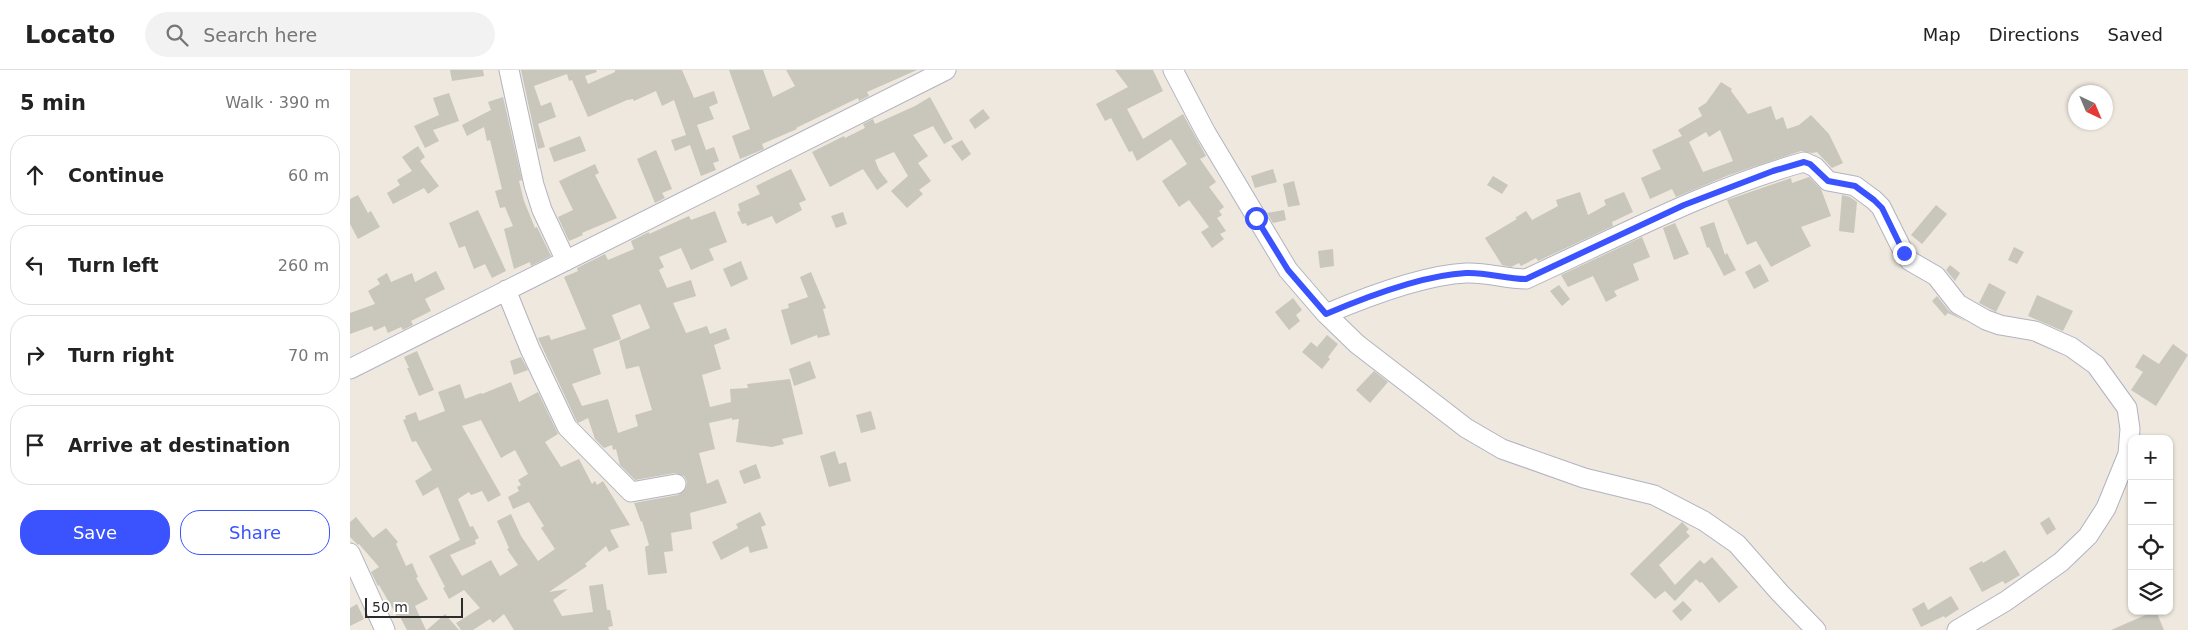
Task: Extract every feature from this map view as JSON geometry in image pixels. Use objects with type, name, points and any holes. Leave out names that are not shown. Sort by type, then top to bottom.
[{"type":"street","points":[[508,70],[534,185],[542,210],[566,261]]},
{"type":"street","points":[[350,369],[946,70]]},
{"type":"street","points":[[1173,70],[1211,141],[1288,270],[1326,314],[1357,344],[1466,428],[1502,449],[1584,478],[1654,495],[1704,521],[1737,544],[1816,630]]},
{"type":"street","points":[[1326,314],[1366,297],[1440,276],[1465,273],[1492,273],[1509,279],[1526,279],[1684,205],[1773,171],[1804,162],[1810,164],[1828,181],[1855,186],[1882,208],[1904,253],[1910,260],[1936,276],[1958,304],[1993,323],[2035,331],[2071,347],[2096,365],[2127,408],[2130,429],[2128,454],[2106,508],[2088,536],[2061,562],[2006,601],[1957,630]]},
{"type":"street","points":[[506,290],[530,349],[567,427],[631,492],[676,484]]},
{"type":"street","points":[[350,553],[385,630]]},
{"type":"building","points":[[450,70],[483,70],[484,76],[452,81]]},
{"type":"building","points":[[521,70],[596,70],[597,72],[585,76],[588,84],[615,72],[615,70],[682,70],[694,98],[714,91],[718,103],[709,107],[714,119],[697,125],[706,150],[714,147],[719,161],[713,163],[716,170],[701,176],[690,145],[675,151],[671,140],[686,135],[674,100],[662,106],[656,91],[634,101],[633,99],[627,100],[588,117],[572,80],[569,81],[567,74],[534,86],[541,106],[551,102],[556,117],[538,124],[545,147],[538,149]]},
{"type":"building","points":[[729,70],[763,70],[773,97],[795,86],[786,70],[917,70],[867,92],[869,96],[859,101],[858,98],[797,129],[762,144],[764,149],[740,159],[732,136],[750,129]]},
{"type":"building","points":[[1115,70],[1153,70],[1163,91],[1127,109],[1143,139],[1183,114],[1206,156],[1200,159],[1216,182],[1209,187],[1224,207],[1219,211],[1222,215],[1217,218],[1226,231],[1220,234],[1224,239],[1212,248],[1201,232],[1209,227],[1189,200],[1179,207],[1162,181],[1187,164],[1171,139],[1137,161],[1132,151],[1129,152],[1111,118],[1105,121],[1096,104],[1128,87]]},
{"type":"building","points":[[1721,82],[1732,89],[1731,91],[1748,114],[1771,106],[1776,120],[1783,117],[1787,129],[1799,125],[1811,115],[1829,134],[1843,163],[1832,168],[1817,152],[1801,151],[1729,175],[1676,197],[1672,189],[1650,199],[1641,178],[1661,169],[1652,150],[1682,136],[1678,130],[1702,116],[1698,108],[1706,103]],"holes":[[[1720,130],[1733,161],[1703,172],[1689,142],[1706,132],[1709,137]]]},
{"type":"building","points":[[449,93],[459,121],[433,130],[439,141],[425,148],[414,126],[439,115],[433,98]]},
{"type":"building","points":[[503,97],[522,180],[519,181],[524,201],[535,228],[537,227],[551,256],[531,266],[530,262],[514,269],[504,229],[513,226],[505,207],[500,208],[495,191],[502,189],[490,140],[487,141],[484,127],[467,136],[462,125],[491,110],[488,102]]},
{"type":"building","points":[[930,97],[953,139],[944,144],[933,126],[913,135],[928,156],[918,163],[931,181],[919,190],[923,194],[907,208],[891,191],[908,176],[894,152],[875,160],[879,170],[888,182],[877,190],[863,169],[830,187],[812,152],[865,128],[863,124],[873,119],[875,124]]},
{"type":"building","points":[[983,109],[990,118],[975,129],[969,120]]},
{"type":"building","points":[[580,136],[586,151],[554,162],[549,148]]},
{"type":"building","points":[[962,140],[971,154],[962,161],[951,146]]},
{"type":"building","points":[[418,146],[425,157],[420,161],[439,186],[428,194],[424,188],[393,204],[387,193],[400,185],[397,180],[412,171],[402,157]]},
{"type":"building","points":[[656,150],[672,189],[662,193],[665,198],[655,203],[637,159]]},
{"type":"building","points":[[595,164],[599,173],[595,175],[617,218],[582,233],[583,235],[569,241],[558,217],[573,210],[559,181]]},
{"type":"building","points":[[791,169],[806,200],[799,203],[802,210],[776,224],[772,216],[747,226],[746,223],[742,224],[737,212],[740,211],[738,204],[760,194],[756,186]]},
{"type":"building","points":[[1273,169],[1277,182],[1255,188],[1251,176]]},
{"type":"building","points":[[1493,176],[1508,185],[1502,194],[1487,185]]},
{"type":"building","points":[[1809,177],[1821,189],[1831,216],[1801,227],[1811,246],[1771,267],[1756,241],[1747,245],[1727,200],[1791,178],[1792,183]]},
{"type":"building","points":[[1294,181],[1300,205],[1288,207],[1283,184]]},
{"type":"building","points":[[1580,192],[1588,215],[1606,205],[1604,200],[1624,192],[1633,212],[1612,222],[1613,226],[1538,261],[1536,258],[1521,266],[1519,263],[1511,267],[1502,265],[1485,238],[1517,219],[1515,218],[1526,211],[1532,220],[1558,206],[1556,200]]},
{"type":"building","points":[[358,195],[368,213],[371,211],[380,227],[358,239],[350,224],[350,199]]},
{"type":"building","points":[[1842,195],[1850,197],[1857,202],[1854,233],[1839,231]]},
{"type":"building","points":[[1936,205],[1947,214],[1922,244],[1911,235]]},
{"type":"building","points":[[478,210],[506,271],[492,278],[485,264],[474,269],[465,246],[459,248],[449,223]]},
{"type":"building","points":[[1284,210],[1286,220],[1273,223],[1267,213]]},
{"type":"building","points":[[715,211],[727,242],[709,249],[714,260],[691,270],[681,248],[659,257],[664,267],[659,270],[667,288],[691,280],[696,296],[673,303],[686,333],[707,326],[710,334],[726,328],[730,339],[714,345],[721,369],[702,375],[710,407],[731,402],[730,389],[748,388],[747,384],[790,379],[803,434],[782,439],[784,444],[772,447],[736,442],[739,419],[732,420],[732,418],[709,423],[715,449],[699,453],[707,484],[718,479],[727,503],[690,513],[692,529],[671,533],[673,551],[664,552],[667,573],[648,575],[645,547],[649,545],[634,503],[678,495],[686,488],[687,482],[684,476],[675,473],[635,480],[620,465],[616,449],[613,450],[612,445],[604,448],[595,439],[588,418],[578,423],[538,338],[549,335],[551,340],[586,329],[564,277],[578,271],[577,268],[605,254],[608,260],[634,249],[631,241],[649,232],[649,234],[689,216],[691,220]],"holes":[[[640,304],[650,328],[619,341],[626,369],[639,366],[652,410],[635,415],[638,426],[618,433],[608,399],[582,406],[572,384],[601,374],[593,349],[621,339],[612,315]]]},
{"type":"building","points":[[843,212],[847,224],[836,228],[831,216]]},
{"type":"building","points":[[1714,222],[1725,255],[1727,253],[1736,270],[1724,276],[1709,247],[1707,248],[1700,227]]},
{"type":"building","points":[[1675,223],[1689,254],[1674,260],[1663,228]]},
{"type":"building","points":[[1642,237],[1650,257],[1633,264],[1639,280],[1614,291],[1617,296],[1606,302],[1593,276],[1568,287],[1561,275]]},
{"type":"building","points":[[2014,247],[2024,252],[2017,264],[2008,260]]},
{"type":"building","points":[[1333,249],[1334,266],[1320,268],[1318,251]]},
{"type":"building","points":[[741,261],[748,279],[731,287],[723,269]]},
{"type":"building","points":[[1760,264],[1769,281],[1754,289],[1745,272]]},
{"type":"building","points":[[1950,265],[1960,273],[1955,281],[1946,270]]},
{"type":"building","points":[[436,271],[445,289],[425,299],[431,311],[411,321],[413,325],[403,330],[401,327],[388,333],[385,326],[374,331],[372,326],[350,334],[350,313],[375,304],[368,291],[380,284],[377,279],[387,273],[391,282],[412,273],[415,282]]},
{"type":"building","points":[[811,272],[826,308],[823,309],[830,335],[818,338],[817,335],[791,345],[781,310],[789,308],[788,304],[808,297],[800,277]]},
{"type":"building","points":[[1989,283],[2006,292],[1996,312],[1979,303]]},
{"type":"building","points":[[1559,285],[1570,299],[1562,306],[1550,291]]},
{"type":"building","points":[[2037,295],[2073,311],[2063,331],[2028,316]]},
{"type":"building","points":[[1937,296],[1949,311],[1965,321],[1948,313],[1945,316],[1932,301]]},
{"type":"building","points":[[1293,298],[1302,310],[1296,315],[1300,321],[1289,330],[1275,312]]},
{"type":"building","points":[[1327,335],[1338,344],[1322,369],[1302,352],[1311,342],[1317,347]]},
{"type":"building","points":[[2173,344],[2188,355],[2156,406],[2131,390],[2143,372],[2135,367],[2143,354],[2159,364]]},
{"type":"building","points":[[417,351],[434,390],[419,396],[404,357]]},
{"type":"building","points":[[521,357],[528,370],[514,375],[510,361]]},
{"type":"building","points":[[810,361],[816,378],[794,386],[789,369]]},
{"type":"building","points":[[1374,371],[1388,382],[1370,403],[1356,390]]},
{"type":"building","points":[[511,382],[519,402],[538,392],[558,434],[545,442],[561,467],[579,459],[592,484],[595,481],[597,485],[603,481],[630,525],[610,530],[619,547],[609,552],[606,546],[585,564],[587,566],[549,592],[568,589],[553,600],[562,616],[593,612],[589,586],[603,584],[607,610],[610,610],[613,626],[608,627],[609,630],[514,630],[504,614],[493,623],[490,619],[473,630],[461,630],[456,623],[480,608],[464,590],[449,599],[429,556],[460,540],[438,487],[423,496],[415,481],[432,470],[416,441],[412,442],[403,420],[406,419],[405,416],[416,412],[419,421],[445,411],[438,392],[460,384],[465,399]],"holes":[[[481,420],[501,458],[515,450],[528,474],[518,480],[521,485],[517,487],[519,491],[508,497],[513,509],[529,502],[544,526],[541,528],[555,549],[538,561],[521,536],[511,514],[497,521],[509,548],[507,549],[518,565],[500,576],[491,560],[462,576],[450,555],[476,544],[475,540],[479,538],[473,526],[470,527],[458,499],[469,492],[471,495],[482,491],[488,502],[501,495],[462,426]]]},
{"type":"building","points":[[871,411],[876,429],[861,433],[856,415]]},
{"type":"building","points":[[835,451],[839,464],[846,462],[851,481],[829,487],[820,456]]},
{"type":"building","points":[[756,464],[761,478],[744,484],[739,471]]},
{"type":"building","points":[[760,512],[766,525],[761,527],[768,548],[750,553],[748,546],[721,560],[712,542],[738,528],[736,524]]},
{"type":"building","points":[[356,517],[373,538],[386,528],[398,542],[396,544],[406,566],[412,563],[418,577],[416,578],[428,599],[415,606],[426,630],[407,630],[399,615],[397,616],[378,586],[371,572],[379,567],[359,544],[350,537],[350,522]]},
{"type":"building","points":[[2049,517],[2056,529],[2047,535],[2040,523]]},
{"type":"building","points":[[1682,522],[1689,529],[1686,532],[1690,536],[1659,565],[1675,585],[1700,560],[1704,564],[1712,557],[1738,587],[1719,603],[1702,582],[1700,583],[1696,579],[1675,601],[1665,591],[1655,599],[1630,574]]},
{"type":"building","points":[[2005,550],[2020,575],[2005,584],[2003,581],[1982,592],[1969,568],[1982,561],[1983,563]]},
{"type":"building","points":[[1951,596],[1959,609],[1945,618],[1944,616],[1921,627],[1912,609],[1924,602],[1928,610]]},
{"type":"building","points":[[1683,601],[1692,610],[1681,621],[1672,611]]},
{"type":"building","points":[[357,604],[364,619],[350,626],[350,608]]},
{"type":"building","points":[[445,614],[459,630],[427,630]]},
{"type":"building","points":[[2146,615],[2158,615],[2164,630],[2111,630]]},
{"type":"route","points":[[1256,218],[1288,270],[1326,314],[1366,297],[1440,276],[1465,273],[1492,273],[1509,279],[1526,279],[1684,205],[1773,171],[1804,162],[1818,170],[1828,181],[1855,186],[1874,200],[1882,208],[1904,253]]}]
